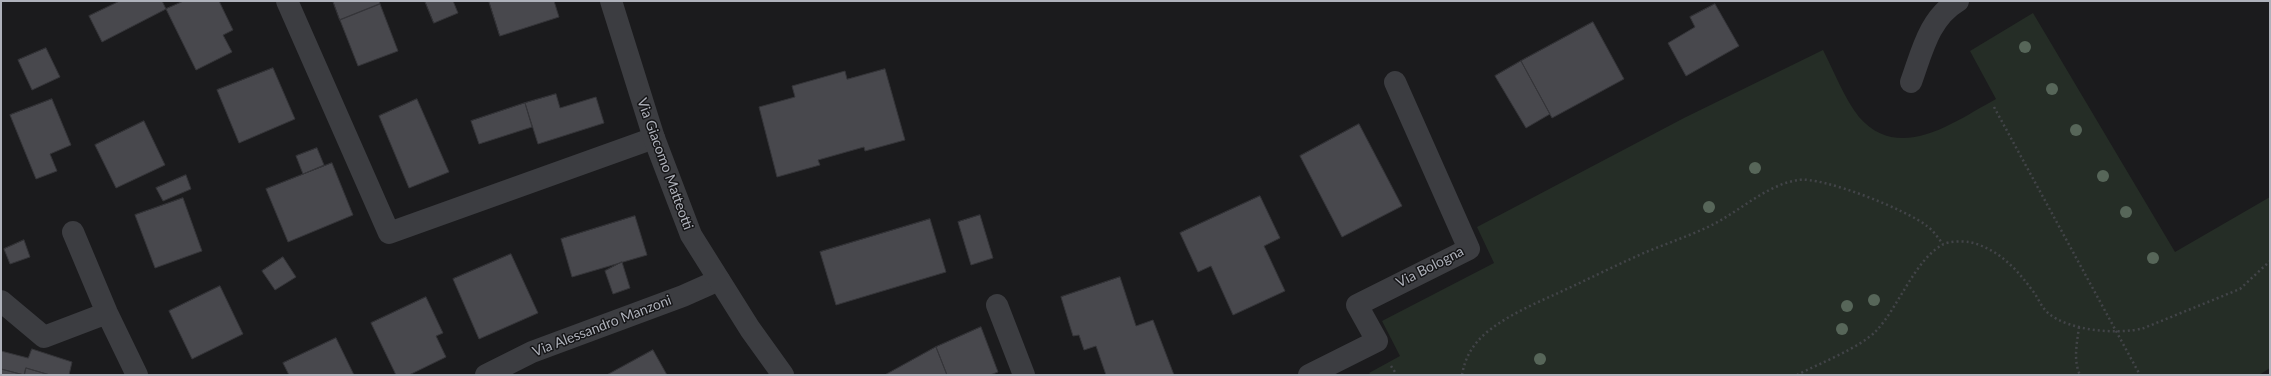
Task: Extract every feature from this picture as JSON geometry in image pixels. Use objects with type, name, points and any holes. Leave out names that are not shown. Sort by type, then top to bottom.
[{"type":"street","points":[[288,1],[389,233],[654,138]]},
{"type":"street","name":"Via Giacomo Matteotti","points":[[611,1],[654,138],[691,236],[783,375]]},
{"type":"street","points":[[1911,82],[1928,34],[1939,16],[1958,1]]},
{"type":"street","name":"Via Bologna","points":[[1309,375],[1377,341],[1357,305],[1469,249],[1396,82]]},
{"type":"street","points":[[73,232],[107,313],[137,375]]},
{"type":"street","name":"Via Alessandro Manzoni","points":[[486,375],[532,352],[719,280]]},
{"type":"street","points":[[1,301],[44,337],[107,313]]},
{"type":"street","points":[[997,305],[1024,375]]},
{"type":"path","points":[[1994,107],[2140,375]]},
{"type":"path","points":[[1462,375],[1464,362],[1473,346],[1488,332],[1506,319],[1618,264],[1708,227],[1728,217],[1781,184],[1798,180],[1814,180],[1834,186],[1911,215],[1929,226],[1943,244]]},
{"type":"path","points":[[1796,375],[1863,340],[1875,332],[1919,268],[1943,244],[1964,241],[1982,245],[2001,256],[2018,271],[2047,312],[2060,321],[2079,327],[2117,332],[2130,332],[2144,328],[2225,296],[2240,289],[2270,261]]},
{"type":"path","points":[[2079,327],[2076,354],[2077,368],[2080,375]]},
{"type":"shaded area","points":[[2033,13],[2175,252],[2270,197],[2270,368],[2259,375],[1371,375],[1369,373],[1400,356],[1382,321],[1494,263],[1477,227],[1684,118],[1823,50],[1854,110],[1859,117],[1875,131],[1892,137],[1910,138],[1928,134],[1963,118],[1996,99],[1970,51]]},
{"type":"building","points":[[120,1],[162,1],[166,9],[102,42],[89,16]]},
{"type":"building","points":[[184,1],[219,1],[233,30],[223,35],[232,52],[196,70],[166,9]]},
{"type":"building","points":[[333,1],[379,1],[380,4],[340,20]]},
{"type":"building","points":[[425,1],[453,1],[458,13],[434,23]]},
{"type":"building","points":[[489,1],[554,1],[559,17],[500,36]]},
{"type":"building","points":[[380,4],[398,51],[358,66],[340,20]]},
{"type":"building","points":[[1715,4],[1739,46],[1686,76],[1668,43],[1695,27],[1690,17]]},
{"type":"building","points":[[1593,22],[1624,79],[1552,118],[1521,61]]},
{"type":"building","points":[[46,48],[60,77],[32,90],[18,60]]},
{"type":"building","points":[[1521,61],[1550,114],[1526,128],[1495,76]]},
{"type":"building","points":[[273,68],[295,119],[239,143],[217,90]]},
{"type":"building","points":[[885,69],[905,140],[865,151],[864,147],[818,160],[820,165],[777,177],[759,107],[795,97],[792,86],[845,71],[847,79]]},
{"type":"building","points":[[556,94],[560,108],[596,97],[604,123],[538,144],[525,103]]},
{"type":"building","points":[[52,99],[71,145],[50,154],[57,171],[36,179],[10,115]]},
{"type":"building","points":[[417,99],[449,172],[409,188],[379,116]]},
{"type":"building","points":[[525,103],[532,127],[479,144],[471,121]]},
{"type":"building","points":[[144,121],[165,165],[116,188],[95,145]]},
{"type":"building","points":[[1359,124],[1402,206],[1342,237],[1300,156]]},
{"type":"building","points":[[317,148],[324,165],[303,174],[296,156]]},
{"type":"building","points":[[332,163],[353,215],[288,242],[266,189]]},
{"type":"building","points":[[186,175],[191,189],[163,201],[156,188]]},
{"type":"building","points":[[1260,196],[1280,238],[1264,246],[1285,291],[1233,315],[1211,266],[1198,272],[1180,233]]},
{"type":"building","points":[[183,198],[202,251],[155,268],[135,215]]},
{"type":"building","points":[[980,215],[993,258],[971,265],[958,222]]},
{"type":"building","points":[[635,216],[647,255],[572,277],[561,239]]},
{"type":"building","points":[[930,219],[946,272],[836,305],[820,252]]},
{"type":"building","points":[[24,240],[30,257],[10,264],[4,249]]},
{"type":"building","points":[[511,254],[538,313],[479,339],[453,279]]},
{"type":"building","points":[[283,257],[296,277],[275,290],[262,271]]},
{"type":"building","points":[[622,262],[630,288],[613,294],[605,271]]},
{"type":"building","points":[[1120,277],[1136,326],[1153,320],[1174,375],[1106,375],[1096,346],[1084,350],[1079,335],[1073,336],[1061,297]]},
{"type":"building","points":[[220,286],[243,334],[192,359],[169,311]]},
{"type":"building","points":[[426,297],[443,333],[436,336],[446,357],[409,375],[396,375],[371,323]]},
{"type":"building","points":[[981,327],[998,372],[990,375],[947,375],[936,347]]},
{"type":"building","points":[[336,338],[354,375],[289,375],[283,363]]},
{"type":"building","points":[[936,347],[947,375],[885,375]]},
{"type":"building","points":[[32,349],[72,362],[69,375],[50,375],[26,368],[24,375],[1,369],[1,351],[28,358]]},
{"type":"building","points":[[653,350],[667,375],[607,375]]},
{"type":"building","points":[[26,368],[50,375],[24,375]]},
{"type":"building","points":[[1,369],[24,375],[1,375]]}]
